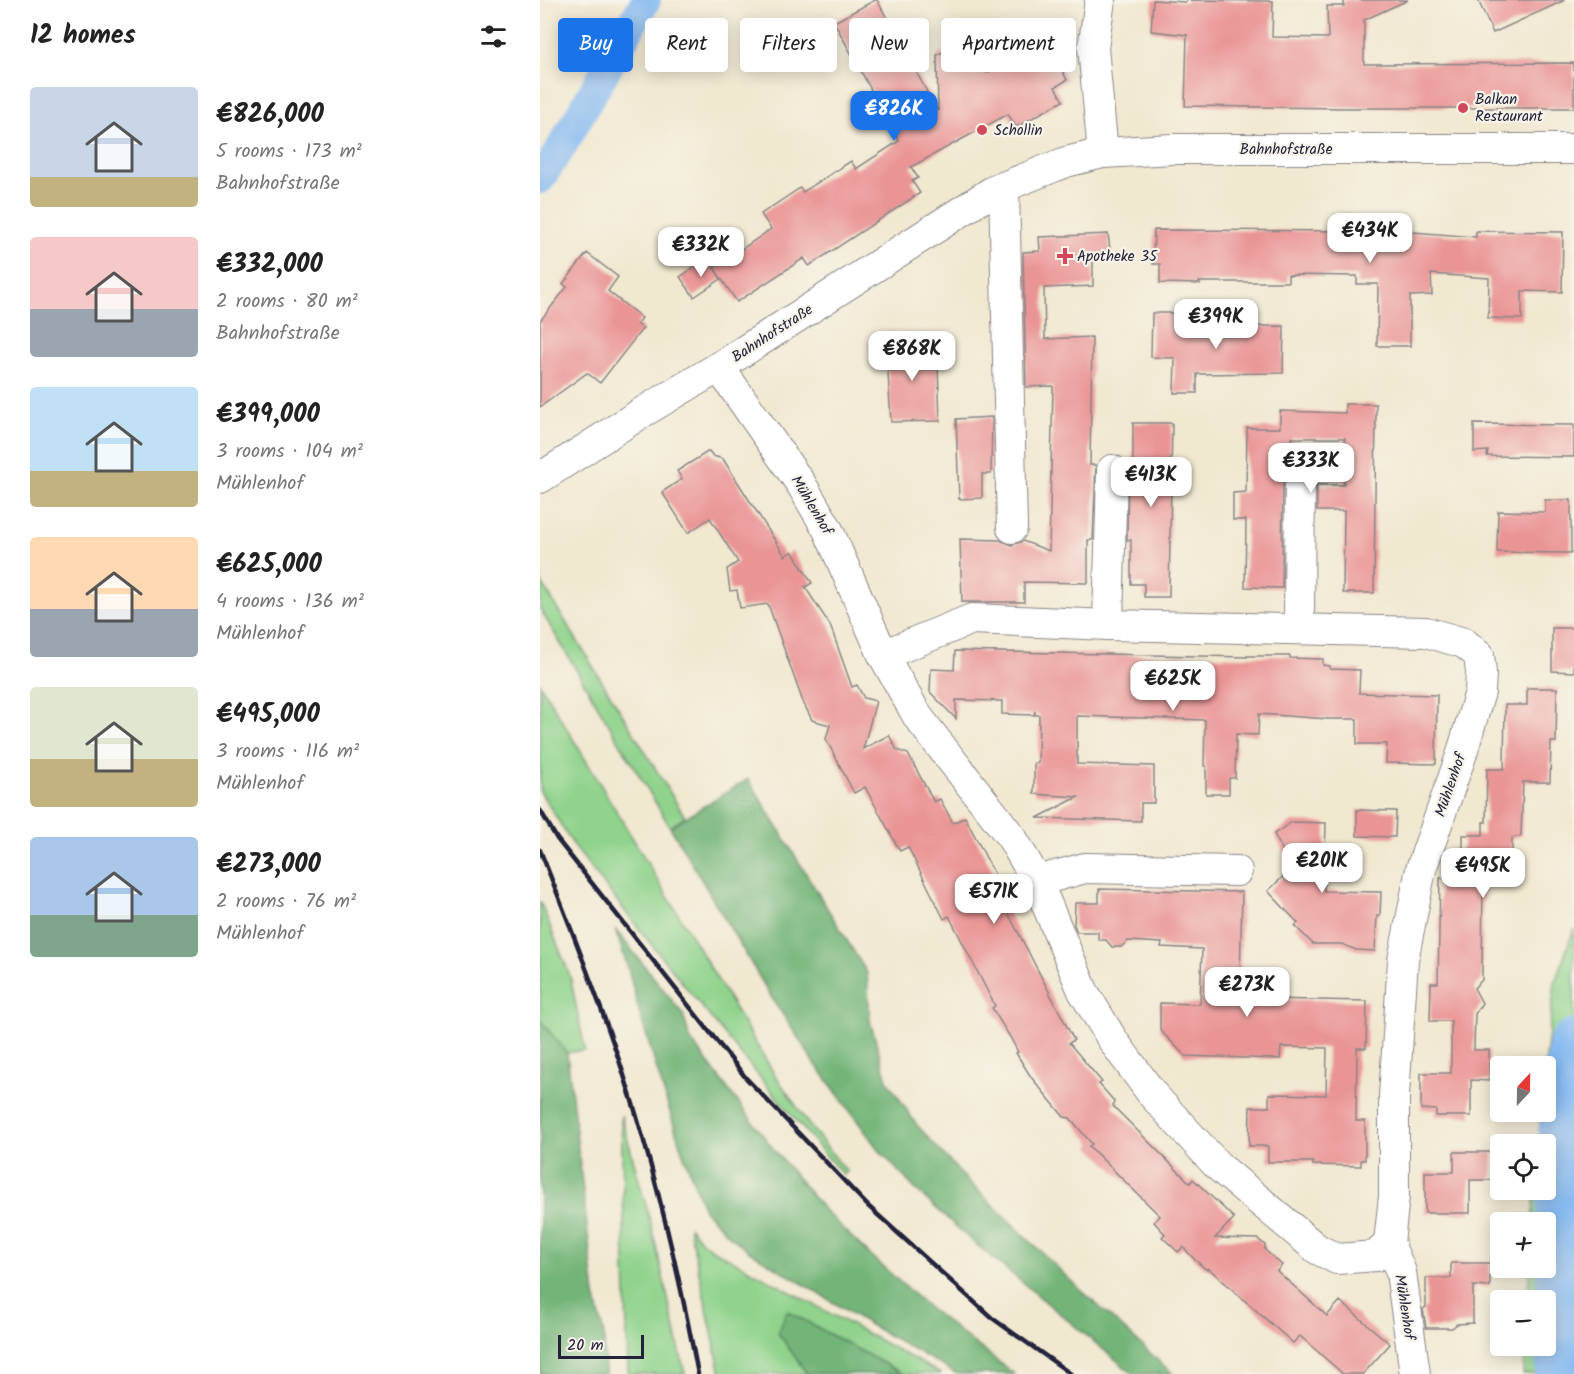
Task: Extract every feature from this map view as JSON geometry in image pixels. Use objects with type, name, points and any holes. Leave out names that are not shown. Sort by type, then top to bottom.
[{"type":"street","points":[[1100,0],[1093,48],[1103,153]]},
{"type":"street","name":"Bahnhofstraße","points":[[540,478],[643,412],[719,367],[993,191],[1066,162],[1103,153],[1172,149],[1574,149]]},
{"type":"street","points":[[1004,188],[1012,528]]},
{"type":"street","name":"Mühlenhof","points":[[719,367],[801,484],[828,530],[883,655],[918,717],[1012,838],[1037,881],[1083,991],[1114,1042],[1153,1095],[1218,1166],[1317,1249],[1337,1259],[1376,1256],[1389,1243]]},
{"type":"street","points":[[1299,629],[1300,462]]},
{"type":"street","points":[[1108,625],[1112,471]]},
{"type":"street","name":"Mühlenhof","points":[[883,655],[972,620],[1426,632],[1464,643],[1479,656],[1480,692],[1461,756],[1421,869],[1403,960],[1394,1096],[1394,1196],[1389,1243],[1401,1272],[1415,1374]]},
{"type":"street","points":[[1037,881],[1085,868],[1238,871]]},
{"type":"green space","points":[[540,580],[685,817],[670,827],[540,609]]},
{"type":"green space","points":[[540,684],[773,1072],[809,1125],[847,1172],[843,1175],[740,1053],[607,888],[574,846],[540,791]]},
{"type":"green space","points":[[748,779],[867,973],[870,1021],[887,1080],[916,1124],[961,1174],[1070,1280],[1173,1374],[1133,1374],[972,1241],[916,1190],[878,1149],[814,1062],[770,995],[670,827]]},
{"type":"green space","points":[[540,901],[570,976],[585,1050],[567,1053],[540,1020]]},
{"type":"green space","points":[[615,929],[683,1014],[690,1039],[775,1151],[824,1210],[930,1309],[1014,1374],[957,1374],[872,1326],[749,1251],[704,1210],[680,1145]]},
{"type":"green space","points":[[1574,929],[1574,1374],[1523,1374],[1524,1356],[1556,1356],[1556,1290],[1528,1290],[1529,1278],[1556,1278],[1556,1212],[1533,1212],[1534,1200],[1556,1200],[1556,1134],[1539,1134],[1540,1122],[1556,1122],[1556,1056],[1546,1056],[1555,982]]},
{"type":"green space","points":[[540,1020],[567,1053],[595,1295],[604,1335],[605,1374],[540,1374]]},
{"type":"green space","points":[[621,1115],[651,1224],[685,1374],[628,1374]]},
{"type":"green space","points":[[689,1226],[700,1240],[712,1249],[941,1374],[903,1374],[787,1312],[779,1333],[807,1374],[721,1374]]},
{"type":"green space","points":[[787,1311],[903,1374],[807,1374],[778,1333]]},
{"type":"building","points":[[875,0],[887,18],[849,18],[849,49],[837,27],[837,20]]},
{"type":"building","points":[[1153,0],[1273,1],[1272,37],[1328,38],[1327,6],[1344,6],[1344,0],[1408,0],[1364,20],[1364,64],[1574,63],[1574,108],[1185,106],[1187,35],[1151,31]]},
{"type":"building","points":[[1478,0],[1565,0],[1493,33]]},
{"type":"building","points":[[941,53],[941,72],[1063,72],[1067,80],[1055,87],[1063,101],[1016,127],[1008,114],[911,167],[918,178],[912,181],[920,193],[809,266],[804,258],[737,302],[714,268],[771,229],[761,214],[800,188],[803,192],[851,161],[856,169],[899,141],[861,72],[916,72],[938,112],[937,55]]},
{"type":"building","points":[[1154,230],[1380,231],[1380,242],[1413,232],[1476,237],[1476,231],[1563,232],[1562,292],[1522,291],[1522,319],[1488,318],[1489,278],[1431,274],[1432,295],[1410,296],[1410,346],[1377,346],[1378,284],[1357,284],[1357,276],[1288,275],[1288,282],[1160,283],[1160,264],[1153,264]]},
{"type":"building","points":[[1108,234],[1111,257],[1093,257],[1093,286],[1044,288],[1045,339],[1092,337],[1090,465],[1096,465],[1093,540],[1088,540],[1088,583],[1024,582],[1024,602],[962,602],[960,539],[1000,540],[1012,545],[1023,541],[1049,551],[1053,386],[1026,387],[1023,252],[1040,251],[1039,237]]},
{"type":"building","points":[[587,253],[618,277],[608,291],[642,318],[637,324],[643,328],[600,383],[587,373],[540,407],[540,321],[567,287],[563,284]]},
{"type":"building","points":[[708,258],[721,279],[694,297],[680,277]]},
{"type":"building","points":[[1152,313],[1176,313],[1176,327],[1284,326],[1283,373],[1197,374],[1197,393],[1174,393],[1175,358],[1151,357]]},
{"type":"building","points":[[886,341],[929,341],[930,366],[938,365],[940,421],[891,422]]},
{"type":"building","points":[[1345,404],[1376,404],[1374,593],[1343,593],[1344,511],[1317,511],[1317,485],[1344,485],[1345,438],[1292,438],[1292,447],[1285,453],[1283,462],[1282,588],[1245,587],[1246,520],[1233,520],[1233,493],[1246,492],[1247,428],[1280,428],[1280,411],[1345,413]]},
{"type":"building","points":[[992,417],[991,474],[982,474],[982,498],[959,499],[956,419]]},
{"type":"building","points":[[1133,423],[1172,423],[1169,597],[1144,597],[1144,584],[1131,584],[1131,540],[1127,540],[1128,466],[1133,466]]},
{"type":"building","points":[[1474,424],[1574,425],[1574,457],[1487,456],[1488,451],[1474,452]]},
{"type":"building","points":[[709,451],[713,456],[723,459],[785,556],[792,551],[812,583],[805,587],[830,625],[852,687],[857,685],[864,698],[876,701],[863,749],[889,735],[897,750],[908,754],[934,802],[940,799],[953,823],[965,817],[996,877],[991,880],[1074,1040],[1069,1043],[1102,1082],[1099,1084],[1114,1101],[1113,1106],[1190,1183],[1193,1179],[1234,1218],[1215,1238],[1258,1239],[1265,1245],[1265,1250],[1282,1265],[1277,1271],[1327,1316],[1340,1301],[1390,1344],[1363,1374],[1343,1374],[1300,1336],[1293,1343],[1208,1268],[1207,1270],[1195,1260],[1183,1247],[1178,1252],[1162,1237],[1165,1234],[1154,1222],[1160,1216],[1089,1146],[1092,1144],[1070,1118],[1064,1117],[1031,1077],[992,1008],[995,1006],[949,916],[944,919],[908,847],[900,851],[865,787],[854,793],[826,739],[830,725],[812,720],[803,702],[768,604],[740,608],[737,590],[730,591],[727,569],[738,562],[710,518],[688,533],[662,492],[682,479],[677,471]]},
{"type":"building","points":[[1545,500],[1571,500],[1571,553],[1497,552],[1498,511],[1545,512]]},
{"type":"building","points":[[1552,628],[1574,628],[1574,672],[1552,671]]},
{"type":"building","points":[[955,651],[1290,656],[1290,658],[1323,659],[1323,665],[1330,666],[1330,669],[1360,670],[1359,693],[1437,695],[1436,764],[1386,763],[1387,744],[1357,744],[1357,719],[1259,714],[1258,735],[1236,734],[1235,778],[1229,778],[1229,794],[1206,794],[1205,720],[1077,716],[1077,764],[1154,766],[1154,803],[1141,803],[1141,821],[1037,818],[1078,797],[1034,794],[1034,763],[1038,763],[1039,715],[1035,715],[1035,711],[1034,715],[1002,714],[1002,701],[956,700],[956,719],[930,692],[931,669],[954,670]]},
{"type":"building","points":[[1527,688],[1557,688],[1556,742],[1551,742],[1550,782],[1523,782],[1521,836],[1512,838],[1512,850],[1505,874],[1483,874],[1482,980],[1474,988],[1482,1003],[1475,1014],[1474,1050],[1489,1050],[1489,1081],[1471,1080],[1471,1116],[1436,1116],[1436,1110],[1421,1109],[1421,1073],[1451,1073],[1451,1021],[1430,1021],[1431,983],[1438,983],[1440,878],[1461,878],[1463,835],[1483,835],[1483,822],[1486,822],[1487,769],[1504,769],[1505,705],[1527,705]]},
{"type":"building","points":[[1357,810],[1396,811],[1395,837],[1357,836]]},
{"type":"building","points":[[1292,822],[1326,823],[1324,891],[1381,892],[1375,951],[1356,950],[1342,944],[1313,944],[1295,926],[1298,923],[1268,891],[1292,868],[1274,834]]},
{"type":"building","points":[[1099,889],[1242,892],[1240,980],[1247,973],[1278,974],[1278,991],[1267,999],[1367,1001],[1366,1048],[1357,1048],[1356,1121],[1365,1121],[1365,1160],[1361,1160],[1361,1166],[1313,1165],[1313,1162],[1268,1162],[1268,1146],[1249,1146],[1250,1107],[1269,1107],[1269,1094],[1326,1095],[1327,1048],[1281,1047],[1280,1059],[1185,1056],[1160,1030],[1160,1003],[1200,1004],[1202,949],[1161,947],[1162,943],[1128,941],[1121,947],[1112,947],[1106,940],[1098,940],[1098,932],[1077,932],[1074,925],[1075,903],[1099,903]]},
{"type":"building","points":[[1454,1152],[1490,1152],[1490,1180],[1470,1180],[1470,1213],[1425,1213],[1425,1172],[1454,1172]]},
{"type":"building","points":[[1451,1263],[1490,1263],[1490,1287],[1473,1286],[1473,1323],[1457,1324],[1452,1328],[1426,1328],[1423,1309],[1426,1307],[1426,1278],[1451,1278]]},
{"type":"waterway","points":[[540,179],[559,151],[646,0]]},
{"type":"waterway","points":[[1561,1374],[1563,1139],[1574,1045]]},
{"type":"railway","points":[[540,810],[557,839],[746,1078],[868,1206],[992,1318],[1071,1374]]},
{"type":"railway","points":[[540,850],[591,981],[643,1137],[664,1216],[698,1374]]},
{"type":"place","name":"Balkan Restaurant","points":[[1463,108]]},
{"type":"place","name":"Schollin","points":[[982,130]]},
{"type":"place","name":"Apotheke 35","points":[[1065,256]]}]
